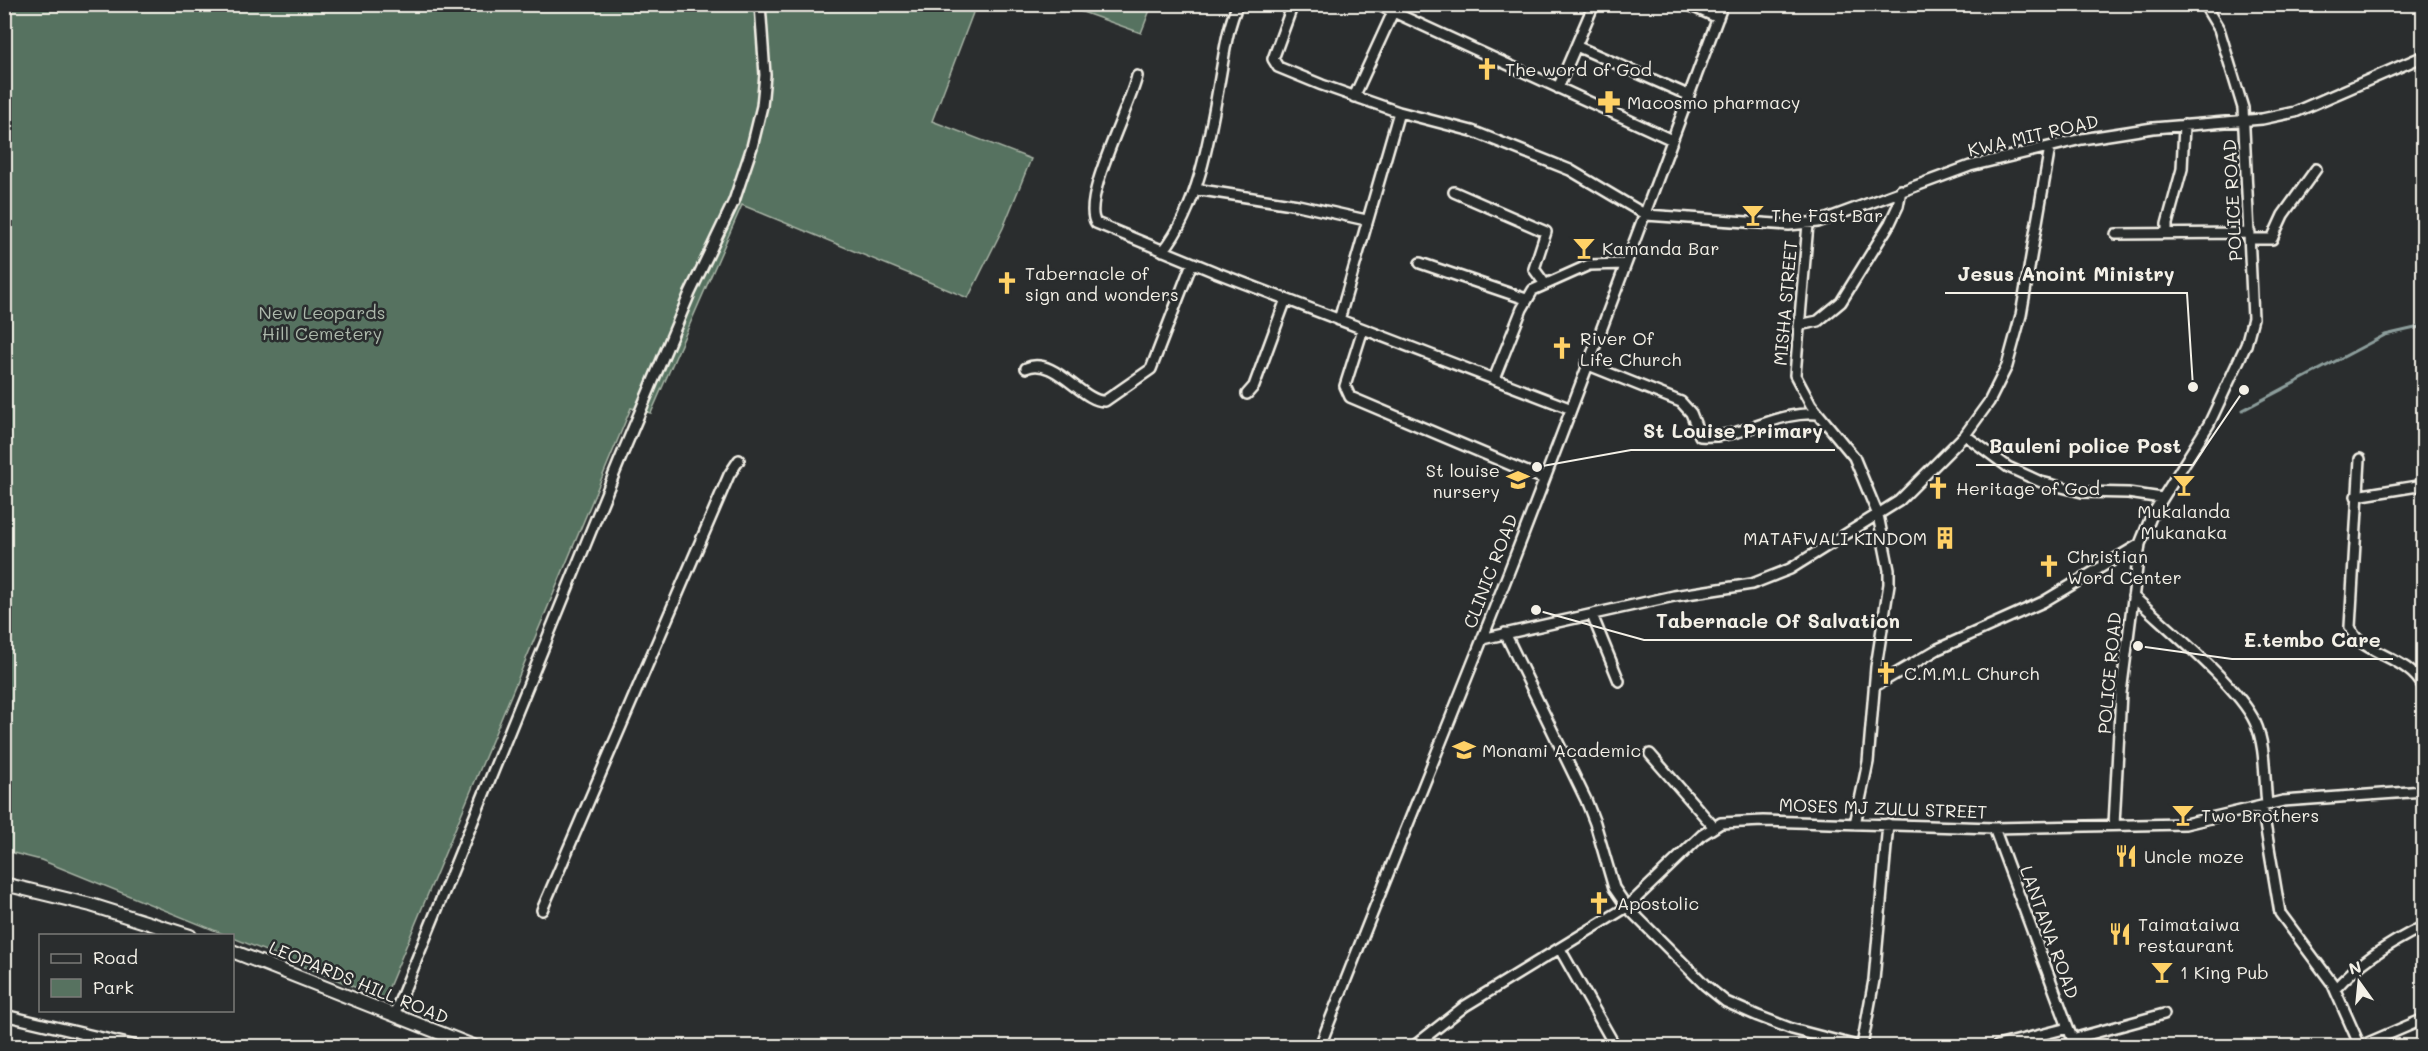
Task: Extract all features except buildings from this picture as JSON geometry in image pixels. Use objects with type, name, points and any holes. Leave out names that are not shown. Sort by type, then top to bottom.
[{"type":"main road","points":[[4,884],[91,905],[184,934]]},
{"type":"main road","name":"LEOPARDS HILL ROAD","points":[[234,952],[473,1047]]},
{"type":"street","points":[[394,1015],[619,462],[690,293],[734,201],[752,147],[762,106],[765,75],[760,4]]},
{"type":"street","points":[[1163,251],[1178,232],[1195,189],[1214,114],[1229,32],[1238,4]]},
{"type":"street","points":[[1293,4],[1273,59],[1274,64],[1298,76],[1354,97],[1399,112],[1472,131],[1570,170],[1646,215]]},
{"type":"street","points":[[1376,4],[1672,140]]},
{"type":"street","points":[[1558,88],[1594,4]]},
{"type":"street","points":[[1687,4],[1718,18]]},
{"type":"street","name":"CLINIC ROAD","points":[[1320,1047],[1482,639],[1586,364],[1646,215],[1723,4]]},
{"type":"street","name":"POLICE ROAD","points":[[2114,825],[2121,693],[2140,544],[2162,498],[2202,437],[2246,345],[2254,304],[2244,120],[2240,94],[2219,28],[2204,4]]},
{"type":"street","points":[[1354,97],[1393,12]]},
{"type":"street","points":[[1576,46],[1688,95]]},
{"type":"street","name":"KWA MIT ROAD","points":[[1646,215],[1746,223],[1808,224],[1962,168],[2082,139],[2184,125],[2280,116],[2313,106],[2424,56]]},
{"type":"street","points":[[1137,76],[1133,92],[1114,134],[1096,189],[1091,215],[1096,223],[1192,263],[1569,408]]},
{"type":"street","points":[[1339,320],[1399,112]]},
{"type":"street","points":[[2167,232],[2167,224],[2182,169],[2184,125]]},
{"type":"street","points":[[1482,639],[1674,596],[1752,584],[1774,576],[1878,515],[1912,489],[1965,435],[1989,402],[2007,366],[2015,342],[2050,147]]},
{"type":"street","points":[[2116,234],[2167,232],[2173,235],[2251,236],[2272,239],[2283,215],[2316,169]]},
{"type":"street","points":[[1195,189],[1298,205],[1366,220]]},
{"type":"street","points":[[1799,325],[1818,321],[1841,302],[1890,222],[1898,206],[1901,190]]},
{"type":"street","points":[[1454,192],[1546,232],[1534,270],[1545,284]]},
{"type":"street","name":"MISHA STREET","points":[[1808,224],[1795,375],[1818,414],[1854,457],[1878,515],[1889,584],[1882,619],[1868,762],[1855,824]]},
{"type":"street","points":[[1026,368],[1040,366],[1075,384],[1099,401],[1105,401],[1151,369],[1192,263]]},
{"type":"street","points":[[1420,263],[1526,299]]},
{"type":"street","points":[[1494,380],[1526,299],[1533,290],[1589,265],[1625,264]]},
{"type":"street","points":[[1247,394],[1254,386],[1286,299]]},
{"type":"street","points":[[1363,329],[1345,386],[1350,397],[1544,478]]},
{"type":"street","points":[[1586,364],[1681,402],[1691,413],[1700,436],[1760,426],[1791,413],[1818,414]]},
{"type":"street","points":[[1965,435],[2008,467],[2041,482],[2082,492],[2128,493],[2162,498]]},
{"type":"street","points":[[2360,459],[2349,617],[2352,633],[2360,642],[2409,669],[2424,688]]},
{"type":"street","points":[[542,910],[729,474],[739,460]]},
{"type":"street","points":[[2356,496],[2424,485]]},
{"type":"street","points":[[1875,686],[1938,649],[2043,602],[2140,544]]},
{"type":"street","points":[[2133,596],[2217,675],[2250,712],[2259,734],[2264,805],[2280,913],[2335,989],[2361,1047],[2424,1019]]},
{"type":"street","points":[[1592,615],[1619,681]]},
{"type":"street","points":[[1504,633],[1586,800],[1595,823],[1608,875],[1627,907],[1705,985],[1726,1002],[1827,1043],[1857,1047]]},
{"type":"street","points":[[1414,1047],[1465,1006],[1627,907],[1713,826],[1650,754]]},
{"type":"street","name":"MOSES MJ ZULU STREET","points":[[1713,826],[1733,821],[1994,828],[2185,824],[2264,805],[2424,791]]},
{"type":"street","points":[[1862,1047],[1874,980],[1888,824]]},
{"type":"street","name":"LANTANA ROAD","points":[[1994,828],[2073,1043]]},
{"type":"street","points":[[2335,989],[2350,973],[2394,941],[2424,926]]},
{"type":"street","points":[[1560,949],[1615,1047]]},
{"type":"street","points":[[2073,1043],[2164,1014]]},
{"type":"street","points":[[4,1015],[136,1047]]},
{"type":"street","points":[[1997,1047],[2068,1028]]},
{"type":"street","points":[[84,1034],[84,1047]]},
{"type":"green space","name":"New Leopards Hill Cemetery","points":[[5,5],[976,5],[932,121],[1031,159],[1003,228],[968,298],[742,205],[651,413],[631,408],[384,999],[234,938],[234,934],[224,934],[41,860],[5,851]]},
{"type":"green space","points":[[1063,5],[1152,5],[1141,33]]},
{"type":"waterway","points":[[2243,410],[2385,335],[2424,326]]},
{"type":"place","name":"The word of God","points":[[1487,69]]},
{"type":"place","name":"Macosmo pharmacy","points":[[1609,102]]},
{"type":"place","name":"The Fast Bar","points":[[1753,215]]},
{"type":"place","name":"Kamanda Bar","points":[[1584,248]]},
{"type":"place","name":"Tabernacle of sign and wonders","points":[[1007,283]]},
{"type":"place","name":"River Of Life Church","points":[[1562,348]]},
{"type":"place","name":"Jesus Anoint Ministry","points":[[2193,387]]},
{"type":"place","name":"Bauleni police Post","points":[[2244,390]]},
{"type":"place","name":"St Louise Primary","points":[[1537,467]]},
{"type":"place","name":"St louise nursery","points":[[1518,480]]},
{"type":"place","name":"Mukalanda Mukanaka","points":[[2184,485]]},
{"type":"place","name":"Heritage of God","points":[[1938,488]]},
{"type":"place","name":"MATAFWALI KINDOM","points":[[1945,538]]},
{"type":"place","name":"Christian Word Center","points":[[2049,566]]},
{"type":"place","name":"Tabernacle Of Salvation","points":[[1536,610]]},
{"type":"place","name":"E.tembo Care","points":[[2138,646]]},
{"type":"place","name":"C.M.M.L Church","points":[[1886,673]]},
{"type":"place","name":"Monami Academic","points":[[1464,750]]},
{"type":"place","name":"Two Brothers","points":[[2183,815]]},
{"type":"place","name":"Uncle moze","points":[[2126,856]]},
{"type":"place","name":"Apostolic","points":[[1599,903]]},
{"type":"place","name":"Taimataiwa restaurant","points":[[2120,934]]},
{"type":"place","name":"1 King Pub","points":[[2162,972]]}]
